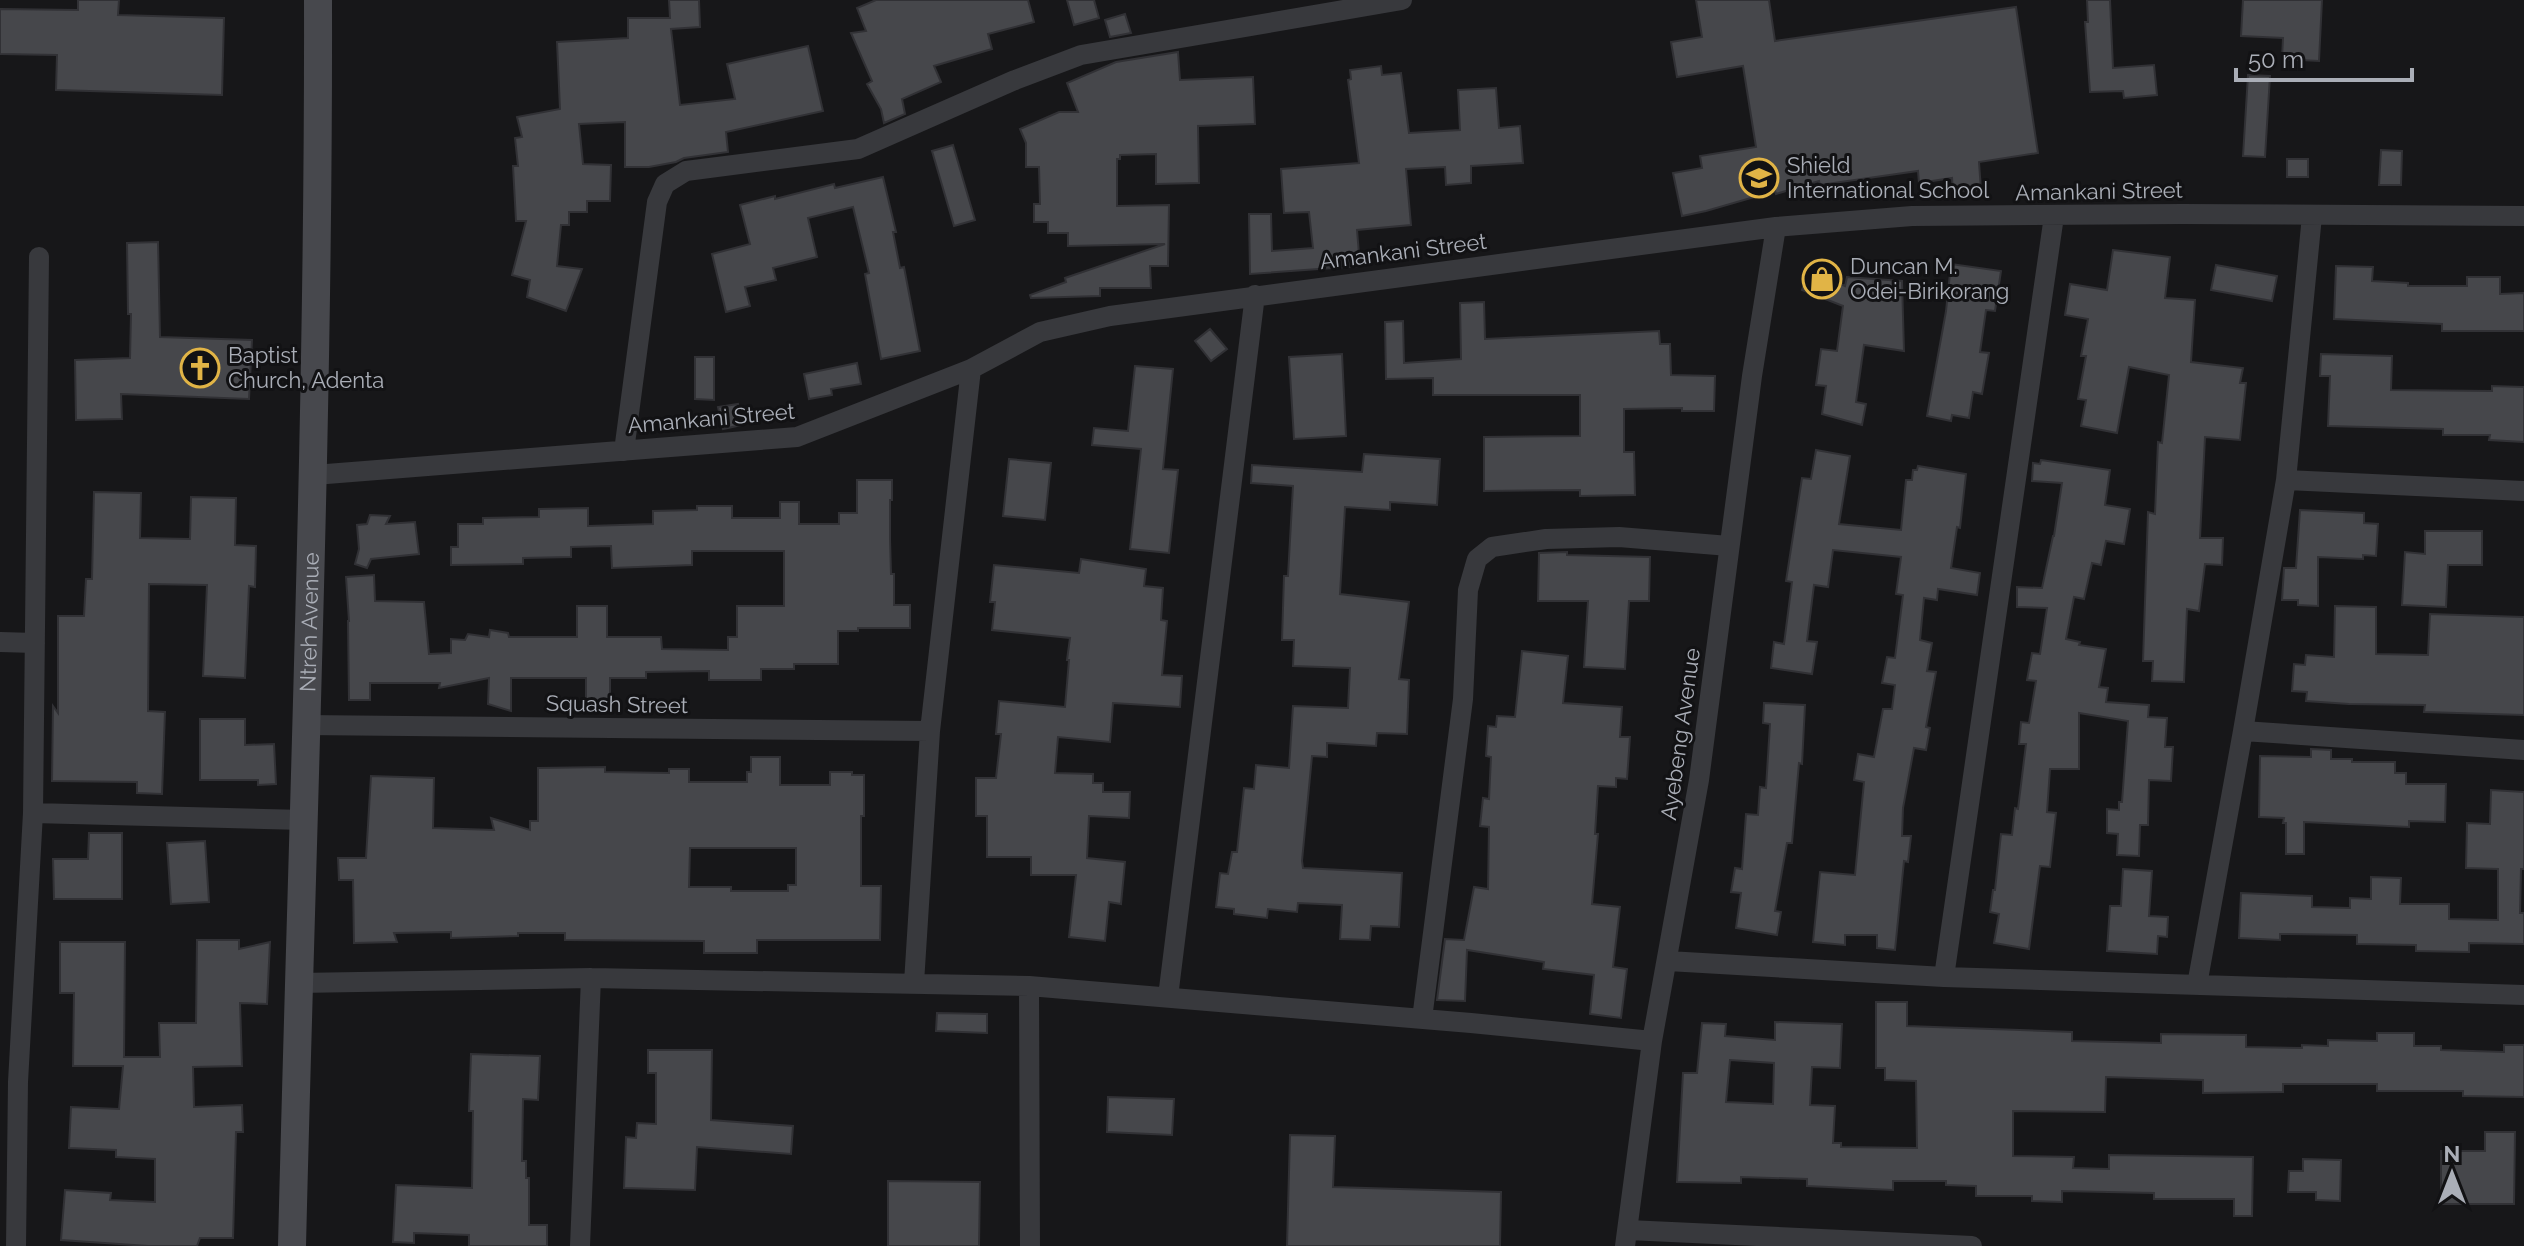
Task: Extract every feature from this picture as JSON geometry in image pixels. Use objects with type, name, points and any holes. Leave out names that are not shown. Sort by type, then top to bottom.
[{"type":"street","name":"Ntreh Avenue","points":[[292,1246],[304,725],[314,475],[318,0]]},
{"type":"street","points":[[624,451],[657,202],[665,184],[686,171],[858,149],[1015,80],[1081,55],[1402,0]]},
{"type":"street","name":"Amankani Street","points":[[314,475],[797,437],[971,369],[1040,332],[1110,316],[1776,227],[1912,216],[2524,216]]},
{"type":"street","points":[[1944,977],[2054,216]]},
{"type":"street","points":[[2197,985],[2286,480],[2312,216]]},
{"type":"street","name":"Ayebeng Avenue","points":[[1626,1238],[1652,1041],[1699,780],[1752,376],[1776,227]]},
{"type":"street","points":[[16,1246],[9,1082],[33,813],[39,257]]},
{"type":"street","points":[[1168,997],[1255,295]]},
{"type":"street","points":[[914,983],[930,731],[971,369]]},
{"type":"street","points":[[2286,480],[2524,491]]},
{"type":"street","points":[[1422,1019],[1463,699],[1468,590],[1477,559],[1492,547],[1546,539],[1619,537],[1729,546]]},
{"type":"street","points":[[0,642],[35,643]]},
{"type":"street","name":"Squash Street","points":[[304,725],[930,731]]},
{"type":"street","points":[[2243,731],[2524,750]]},
{"type":"street","points":[[33,813],[304,820]]},
{"type":"street","points":[[1668,961],[1944,977],[2524,995]]},
{"type":"street","points":[[298,983],[591,978],[1029,986],[1652,1041]]},
{"type":"street","points":[[580,1246],[591,978]]},
{"type":"street","points":[[1029,986],[1030,1246]]},
{"type":"street","points":[[1626,1238],[1972,1246]]},
{"type":"building","points":[[78,0],[119,0],[118,15],[224,18],[222,95],[56,90],[57,55],[0,54],[0,9],[78,10]]},
{"type":"building","points":[[669,0],[699,0],[700,27],[671,29],[680,105],[735,99],[727,64],[808,46],[823,111],[726,132],[728,152],[649,167],[625,167],[625,122],[579,124],[583,164],[611,165],[610,201],[587,201],[587,212],[569,212],[569,225],[561,225],[557,266],[582,269],[566,311],[527,297],[530,280],[512,275],[526,221],[516,221],[513,166],[518,166],[515,138],[522,137],[517,117],[560,109],[557,42],[628,38],[628,18],[670,18]]},
{"type":"building","points":[[876,0],[1028,0],[1034,22],[988,34],[992,49],[934,66],[941,82],[902,99],[905,114],[884,123],[881,109],[867,84],[872,81],[851,33],[866,31],[857,8]]},
{"type":"building","points":[[1067,0],[1094,0],[1099,18],[1074,25]]},
{"type":"building","points":[[1696,0],[1769,0],[1775,41],[2016,7],[2038,153],[1979,162],[1981,190],[1953,191],[1952,178],[1919,183],[1918,171],[1820,185],[1819,181],[1682,216],[1673,173],[1702,168],[1700,156],[1756,147],[1743,66],[1677,77],[1671,42],[1702,37]]},
{"type":"building","points":[[2087,0],[2110,0],[2113,68],[2154,65],[2157,95],[2124,98],[2123,91],[2090,92],[2085,22],[2088,22]]},
{"type":"building","points":[[2243,0],[2322,0],[2319,61],[2282,59],[2283,38],[2241,36]]},
{"type":"building","points":[[1125,14],[1131,33],[1110,37],[1105,20]]},
{"type":"building","points":[[1178,52],[1180,80],[1253,77],[1255,124],[1198,126],[1199,183],[1156,184],[1156,154],[1120,155],[1117,159],[1117,206],[1169,205],[1168,266],[1150,266],[1151,288],[1100,288],[1100,296],[1031,298],[1030,295],[1066,282],[1065,278],[1165,244],[1068,246],[1068,233],[1048,233],[1048,222],[1034,222],[1034,204],[1040,204],[1039,167],[1026,167],[1026,143],[1020,129],[1059,112],[1078,112],[1067,83],[1116,62]]},
{"type":"building","points":[[1381,66],[1382,75],[1401,73],[1409,133],[1460,130],[1458,90],[1496,88],[1499,128],[1520,126],[1523,163],[1471,166],[1471,183],[1446,185],[1445,167],[1406,169],[1411,225],[1357,230],[1360,266],[1250,274],[1249,214],[1271,214],[1272,251],[1313,248],[1309,212],[1284,213],[1281,169],[1359,163],[1348,80],[1351,79],[1350,70]]},
{"type":"building","points":[[2248,75],[2270,76],[2265,157],[2243,156]]},
{"type":"building","points":[[953,145],[975,220],[954,226],[932,151]]},
{"type":"building","points":[[2381,150],[2402,151],[2401,185],[2379,185]]},
{"type":"building","points":[[2287,159],[2308,159],[2308,177],[2287,177]]},
{"type":"building","points":[[883,177],[920,351],[881,359],[865,274],[869,273],[853,207],[808,218],[817,257],[773,268],[776,280],[745,287],[750,306],[726,312],[712,254],[750,244],[740,205],[834,184],[835,188]]},
{"type":"building","points":[[158,242],[160,337],[252,340],[249,399],[121,394],[122,419],[76,420],[75,360],[130,358],[127,243]]},
{"type":"building","points":[[2113,250],[2170,257],[2165,298],[2195,300],[2191,362],[2243,368],[2240,383],[2246,383],[2240,440],[2205,437],[2200,538],[2223,538],[2222,565],[2205,564],[2199,611],[2187,609],[2184,682],[2152,681],[2153,661],[2143,661],[2148,512],[2155,514],[2158,442],[2162,443],[2169,375],[2129,367],[2117,433],[2081,426],[2086,400],[2078,399],[2086,356],[2081,356],[2088,319],[2065,315],[2070,284],[2107,290]]},
{"type":"building","points":[[1951,264],[2001,271],[1995,311],[1986,310],[1980,352],[1989,353],[1982,394],[1973,392],[1969,418],[1952,415],[1951,421],[1927,416]]},
{"type":"building","points":[[2216,265],[2277,276],[2272,301],[2211,290]]},
{"type":"building","points":[[2336,266],[2373,267],[2372,281],[2408,283],[2408,286],[2467,286],[2467,277],[2500,277],[2500,294],[2524,293],[2524,331],[2442,331],[2442,324],[2334,319]]},
{"type":"building","points":[[1810,271],[1845,286],[1847,277],[1902,281],[1904,351],[1864,345],[1856,402],[1866,404],[1862,425],[1822,414],[1826,386],[1816,385],[1821,349],[1837,351],[1843,306],[1802,290]]},
{"type":"building","points":[[1484,302],[1485,339],[1659,331],[1660,344],[1670,344],[1671,375],[1715,376],[1714,411],[1624,409],[1624,452],[1634,452],[1635,495],[1580,496],[1580,490],[1484,491],[1484,437],[1580,436],[1580,395],[1433,395],[1433,378],[1386,379],[1385,322],[1403,321],[1404,363],[1461,359],[1460,303]]},
{"type":"building","points":[[1210,329],[1227,349],[1211,361],[1195,341]]},
{"type":"building","points":[[1342,354],[1346,436],[1294,439],[1289,357]]},
{"type":"building","points":[[2321,354],[2392,356],[2391,390],[2492,391],[2492,386],[2524,387],[2524,442],[2489,440],[2490,435],[2443,435],[2443,429],[2328,426],[2330,376],[2320,376]]},
{"type":"building","points":[[695,357],[714,357],[714,400],[695,399]]},
{"type":"building","points":[[857,363],[861,384],[831,389],[832,395],[809,399],[804,374]]},
{"type":"building","points":[[1135,366],[1173,369],[1163,469],[1178,470],[1169,553],[1130,549],[1141,449],[1092,445],[1094,428],[1128,431]]},
{"type":"building","points":[[738,404],[742,425],[723,429],[718,407]]},
{"type":"building","points":[[1816,450],[1850,456],[1839,524],[1901,530],[1906,480],[1912,480],[1913,470],[1917,470],[1918,466],[1966,474],[1960,528],[1957,527],[1951,568],[1980,573],[1977,595],[1938,589],[1937,600],[1924,598],[1920,640],[1932,643],[1927,671],[1936,672],[1926,727],[1930,728],[1926,750],[1914,748],[1903,808],[1902,836],[1911,836],[1908,862],[1904,861],[1895,950],[1877,948],[1877,935],[1845,935],[1845,945],[1813,942],[1820,872],[1855,875],[1864,782],[1854,780],[1858,754],[1874,757],[1883,709],[1892,709],[1895,685],[1882,683],[1887,657],[1895,658],[1903,595],[1896,594],[1901,557],[1833,550],[1828,587],[1814,585],[1807,641],[1817,642],[1812,674],[1771,668],[1774,642],[1784,644],[1792,582],[1786,581],[1802,478],[1811,479]]},
{"type":"building","points":[[1364,454],[1440,459],[1437,505],[1390,502],[1390,510],[1345,507],[1340,594],[1409,602],[1399,679],[1409,680],[1407,734],[1377,733],[1376,746],[1327,743],[1327,757],[1312,756],[1302,861],[1303,868],[1402,873],[1399,927],[1371,926],[1370,940],[1340,939],[1342,905],[1298,903],[1297,912],[1268,909],[1267,918],[1234,914],[1234,909],[1216,907],[1220,873],[1228,874],[1232,852],[1237,852],[1244,788],[1254,789],[1256,765],[1289,768],[1293,706],[1348,708],[1350,668],[1293,666],[1294,640],[1282,640],[1284,576],[1288,576],[1293,486],[1251,483],[1252,465],[1362,472]]},
{"type":"building","points":[[1009,459],[1051,463],[1045,520],[1003,516]]},
{"type":"building","points":[[2041,460],[2110,470],[2105,505],[2130,509],[2124,544],[2106,541],[2101,565],[2092,563],[2084,599],[2074,597],[2066,639],[2080,642],[2079,645],[2106,649],[2099,687],[2108,688],[2106,702],[2149,705],[2148,717],[2167,718],[2165,747],[2173,747],[2171,781],[2149,780],[2148,825],[2140,825],[2139,856],[2117,855],[2118,834],[2107,833],[2107,809],[2119,810],[2119,802],[2122,802],[2128,721],[2079,713],[2079,769],[2050,769],[2047,812],[2056,813],[2050,867],[2040,866],[2029,949],[1994,943],[1999,914],[1990,912],[2001,834],[2012,835],[2015,808],[2018,809],[2026,744],[2019,744],[2021,722],[2029,723],[2036,681],[2027,680],[2032,653],[2040,654],[2047,608],[2017,607],[2017,587],[2042,588],[2062,483],[2032,481],[2033,463],[2040,464]]},
{"type":"building","points":[[857,480],[892,480],[890,539],[894,605],[910,605],[910,628],[838,631],[838,664],[794,664],[794,669],[761,669],[761,680],[709,680],[709,671],[646,672],[646,678],[610,678],[610,707],[586,707],[586,678],[511,678],[511,711],[488,704],[489,678],[439,688],[440,683],[370,683],[370,700],[349,700],[346,577],[374,575],[375,601],[424,602],[429,654],[451,653],[451,639],[465,640],[468,634],[489,637],[490,630],[508,633],[509,637],[577,637],[577,606],[607,606],[607,637],[661,637],[662,649],[728,650],[728,637],[737,637],[737,606],[784,606],[784,551],[692,551],[692,565],[612,568],[611,546],[571,547],[571,557],[523,558],[523,564],[451,565],[451,547],[458,547],[458,524],[483,524],[483,518],[539,517],[539,509],[588,508],[588,526],[653,524],[653,511],[697,510],[697,506],[732,506],[732,518],[780,518],[780,502],[799,502],[799,524],[839,524],[839,513],[857,513]]},
{"type":"building","points":[[94,492],[141,493],[140,538],[190,539],[191,497],[236,498],[235,545],[256,546],[255,587],[249,586],[245,678],[203,676],[207,585],[149,584],[148,711],[165,712],[162,794],[137,793],[137,782],[52,781],[53,706],[58,713],[58,616],[84,616],[86,579],[92,579]]},
{"type":"building","points":[[2300,510],[2364,513],[2364,523],[2378,524],[2376,556],[2363,555],[2363,559],[2318,557],[2318,606],[2298,605],[2298,600],[2282,600],[2284,568],[2296,568]]},
{"type":"building","points":[[370,515],[390,516],[386,524],[415,522],[419,554],[371,559],[367,568],[355,564],[359,549],[357,525],[367,524]]},
{"type":"building","points":[[2425,531],[2482,531],[2482,565],[2448,565],[2446,607],[2402,605],[2405,552],[2425,554]]},
{"type":"building","points":[[1567,552],[1567,555],[1650,557],[1649,601],[1629,601],[1625,669],[1584,667],[1588,601],[1538,601],[1539,553]]},
{"type":"building","points":[[1081,559],[1146,569],[1144,586],[1163,588],[1161,620],[1167,621],[1162,675],[1182,676],[1180,707],[1113,703],[1110,742],[1058,737],[1055,773],[1093,774],[1093,783],[1103,783],[1103,792],[1130,792],[1129,818],[1089,816],[1087,858],[1125,862],[1121,904],[1109,902],[1105,941],[1069,937],[1076,875],[1031,875],[1031,857],[987,857],[987,816],[976,816],[976,778],[996,778],[1001,734],[996,734],[999,701],[1065,707],[1069,660],[1070,638],[992,630],[995,602],[990,602],[994,565],[1079,573]]},
{"type":"building","points":[[2335,606],[2376,607],[2376,654],[2428,655],[2430,614],[2524,617],[2524,715],[2424,712],[2425,705],[2306,701],[2307,692],[2292,691],[2294,664],[2305,665],[2306,655],[2334,657]]},
{"type":"building","points":[[1522,651],[1568,656],[1563,703],[1622,707],[1620,737],[1630,737],[1627,779],[1616,778],[1616,787],[1598,786],[1595,834],[1598,834],[1592,904],[1620,907],[1613,967],[1627,969],[1621,1018],[1590,1014],[1594,975],[1543,969],[1544,962],[1467,950],[1465,1001],[1437,1000],[1445,939],[1464,940],[1474,887],[1488,889],[1489,827],[1480,826],[1483,798],[1489,799],[1491,757],[1486,756],[1488,726],[1496,727],[1497,716],[1515,717]]},
{"type":"building","points":[[1764,703],[1805,705],[1802,764],[1799,763],[1792,843],[1787,843],[1775,911],[1781,912],[1777,935],[1736,928],[1741,893],[1731,892],[1735,868],[1742,869],[1746,814],[1758,815],[1760,787],[1766,788],[1770,724],[1763,723]]},
{"type":"building","points":[[200,719],[245,719],[245,745],[274,744],[276,784],[258,785],[258,780],[200,780]]},
{"type":"building","points":[[2311,749],[2331,750],[2331,759],[2395,762],[2395,773],[2406,773],[2406,784],[2446,784],[2445,822],[2409,821],[2409,827],[2304,822],[2304,854],[2286,854],[2284,818],[2259,817],[2260,756],[2311,757]]},
{"type":"building","points":[[751,757],[780,757],[780,785],[830,785],[830,772],[864,775],[861,886],[881,886],[880,940],[757,940],[757,953],[704,953],[704,941],[565,940],[565,933],[451,938],[451,932],[394,933],[397,942],[354,943],[353,880],[339,880],[338,858],[366,858],[371,776],[434,778],[433,828],[494,830],[491,818],[530,830],[530,821],[538,821],[538,768],[605,767],[605,772],[669,773],[669,769],[689,769],[689,782],[747,782],[747,772],[751,772]],"holes":[[[690,848],[796,848],[796,885],[788,885],[788,891],[689,887]]]},
{"type":"building","points":[[2491,790],[2524,792],[2524,869],[2521,869],[2520,913],[2524,913],[2524,944],[2469,943],[2469,952],[2416,951],[2416,945],[2357,944],[2357,935],[2280,934],[2280,940],[2239,938],[2241,893],[2312,896],[2312,907],[2350,908],[2350,898],[2371,899],[2371,877],[2401,878],[2400,904],[2449,904],[2449,919],[2498,920],[2498,869],[2466,868],[2467,823],[2490,824]]},
{"type":"building","points":[[89,833],[122,833],[122,899],[54,899],[53,859],[88,859]]},
{"type":"building","points":[[205,841],[209,902],[171,904],[167,843]]},
{"type":"building","points":[[2123,869],[2152,871],[2149,916],[2168,917],[2167,937],[2158,936],[2157,954],[2107,951],[2110,906],[2121,906]]},
{"type":"building","points":[[197,940],[239,940],[239,949],[270,942],[267,1004],[240,1003],[242,1066],[193,1067],[194,1107],[242,1105],[243,1132],[236,1132],[233,1238],[200,1238],[197,1246],[61,1240],[65,1190],[111,1193],[110,1200],[155,1202],[155,1159],[116,1157],[116,1150],[69,1148],[71,1107],[119,1109],[123,1066],[73,1066],[74,993],[60,993],[60,942],[125,942],[124,1057],[160,1057],[159,1023],[196,1023]]},
{"type":"building","points":[[1876,1002],[1907,1002],[1907,1026],[2072,1032],[2072,1041],[2161,1043],[2161,1034],[2246,1035],[2246,1047],[2302,1048],[2302,1045],[2328,1046],[2328,1040],[2377,1041],[2377,1033],[2414,1033],[2414,1046],[2441,1046],[2441,1050],[2504,1052],[2504,1045],[2524,1045],[2524,1097],[2463,1096],[2463,1091],[2377,1091],[2377,1084],[2283,1084],[2283,1092],[2203,1093],[2203,1080],[2106,1077],[2105,1112],[2013,1111],[2013,1156],[2074,1157],[2073,1168],[2109,1169],[2109,1155],[2253,1157],[2252,1216],[2234,1216],[2234,1199],[2154,1199],[2154,1193],[2062,1191],[2062,1202],[2032,1201],[2032,1196],[1976,1196],[1976,1186],[1946,1185],[1946,1181],[1893,1181],[1893,1190],[1807,1186],[1807,1179],[1741,1177],[1741,1183],[1677,1182],[1683,1073],[1697,1073],[1702,1023],[1726,1024],[1725,1036],[1775,1040],[1775,1022],[1842,1024],[1840,1068],[1812,1067],[1810,1105],[1835,1106],[1833,1143],[1841,1143],[1841,1147],[1917,1148],[1916,1081],[1885,1080],[1885,1068],[1876,1068]],"holes":[[[1730,1060],[1774,1063],[1773,1104],[1726,1102]]]},
{"type":"building","points":[[937,1013],[987,1014],[987,1033],[936,1031]]},
{"type":"building","points":[[648,1050],[712,1050],[711,1120],[793,1126],[791,1154],[697,1147],[695,1190],[624,1188],[626,1137],[636,1138],[637,1123],[656,1124],[656,1073],[648,1073]]},
{"type":"building","points":[[471,1054],[540,1056],[538,1100],[523,1099],[522,1161],[526,1161],[526,1178],[529,1178],[529,1225],[547,1225],[547,1246],[469,1246],[469,1235],[414,1233],[414,1243],[393,1242],[396,1185],[472,1188],[473,1111],[469,1111]]},
{"type":"building","points":[[1108,1097],[1174,1099],[1172,1135],[1107,1132]]},
{"type":"building","points":[[2485,1132],[2515,1132],[2514,1204],[2441,1204],[2441,1151],[2485,1151]]},
{"type":"building","points":[[1290,1135],[1335,1136],[1333,1187],[1501,1192],[1500,1246],[1287,1246]]},
{"type":"building","points":[[2303,1159],[2341,1160],[2340,1201],[2316,1200],[2316,1192],[2288,1192],[2289,1171],[2303,1171]]},
{"type":"building","points":[[888,1181],[980,1182],[979,1246],[888,1246]]},
{"type":"place","name":"Shield International School","points":[[1759,178]]},
{"type":"place","name":"Duncan M. Odei-Birikorang","points":[[1822,279]]},
{"type":"place","name":"Baptist Church, Adenta","points":[[200,368]]}]
